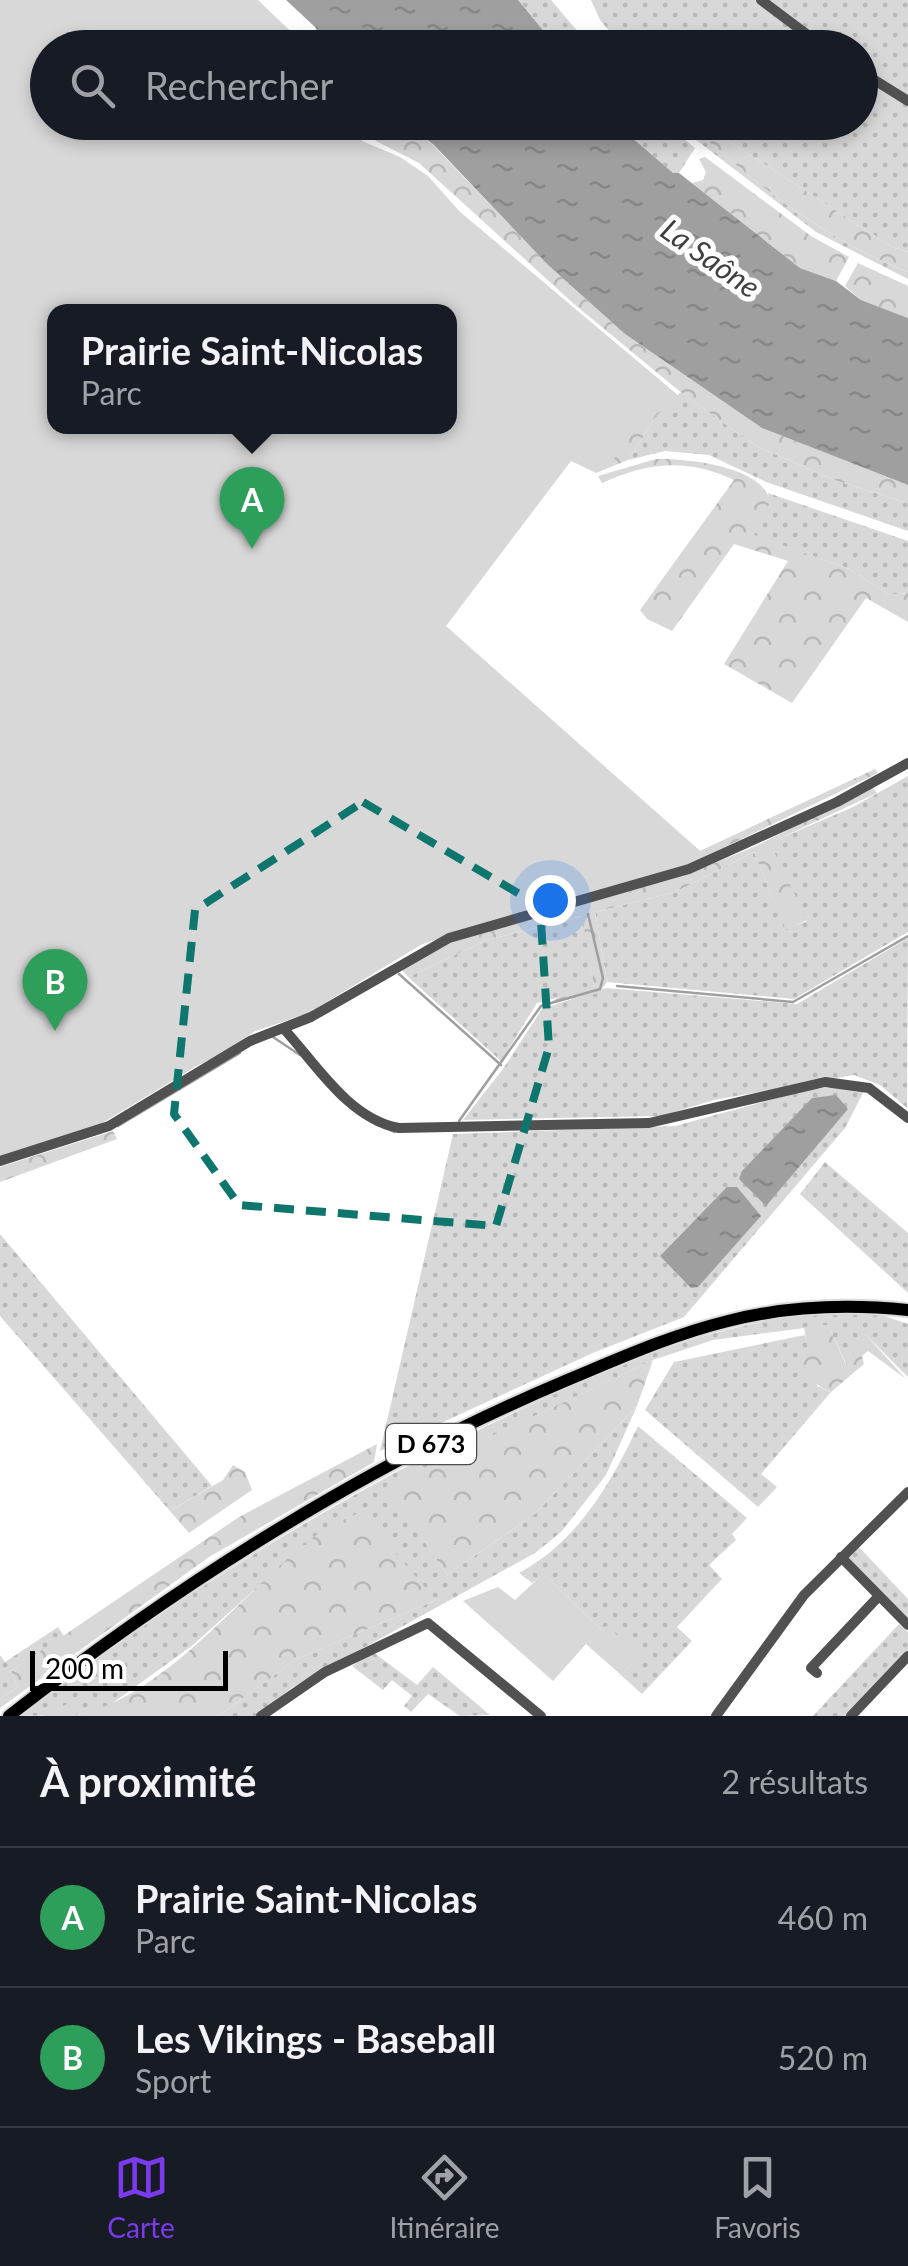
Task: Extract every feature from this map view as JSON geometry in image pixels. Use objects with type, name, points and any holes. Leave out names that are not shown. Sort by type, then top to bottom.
[{"type":"main road","name":"D 673","points":[[9,1716],[132,1624],[256,1542],[406,1456],[520,1400],[633,1352],[729,1320],[806,1308],[908,1310]]},
{"type":"street","points":[[760,0],[800,30]]},
{"type":"street","points":[[878,82],[908,101]]},
{"type":"street","points":[[0,1161],[109,1126],[250,1041],[284,1028],[449,938],[688,869],[838,802],[908,762]]},
{"type":"street","points":[[284,1028],[335,1088],[376,1121],[399,1128],[649,1124],[825,1082],[869,1088],[908,1118]]},
{"type":"street","points":[[716,1716],[804,1595],[908,1492]]},
{"type":"street","points":[[841,1557],[908,1625]]},
{"type":"street","points":[[817,1673],[811,1668],[878,1597]]},
{"type":"street","points":[[261,1716],[325,1672],[428,1622],[541,1716]]},
{"type":"street","points":[[851,1716],[908,1656]]},
{"type":"highlighted area","points":[[363,802],[540,906],[549,1047],[496,1226],[239,1205],[174,1114],[195,910]]},
{"type":"green space","points":[[0,0],[258,0],[289,30],[30,30],[30,140],[362,140],[400,157],[428,176],[460,212],[660,381],[614,459],[596,473],[571,461],[446,626],[707,857],[646,879],[519,912],[422,944],[308,1013],[255,1031],[99,1125],[0,1157]]},
{"type":"green space","points":[[518,0],[551,0],[577,30],[543,30]]},
{"type":"green space","points":[[591,0],[755,0],[795,30],[609,30]]},
{"type":"green space","points":[[767,0],[908,0],[908,96],[878,77],[878,30],[807,30]]},
{"type":"green space","points":[[878,85],[908,104],[908,252],[892,247],[727,140],[878,140]]},
{"type":"green space","points":[[427,140],[548,265],[625,334],[762,428],[908,485],[908,503],[834,480],[756,446],[678,390],[574,304],[419,163],[376,141]]},
{"type":"green space","points":[[635,140],[685,140],[695,148],[679,173],[673,173]]},
{"type":"green space","points":[[696,140],[708,140],[791,208],[848,244],[908,272],[908,279],[816,232]]},
{"type":"green space","points":[[708,140],[727,140],[892,247],[908,252],[908,272],[819,227]]},
{"type":"green space","points":[[705,157],[811,236],[849,257],[836,281],[800,268],[692,183],[703,180],[706,172],[699,159]]},
{"type":"green space","points":[[419,171],[460,212],[679,396],[657,415],[628,460],[596,473],[607,452],[556,314]]},
{"type":"green space","points":[[858,263],[908,286],[908,318],[861,300],[845,286]]},
{"type":"green space","points":[[681,392],[756,446],[834,480],[908,503],[908,531],[766,482],[709,455],[665,451],[628,460],[657,415]]},
{"type":"green space","points":[[656,459],[722,467],[754,480],[765,490],[770,502],[754,535],[849,569],[890,595],[908,593],[908,622],[866,598],[792,703],[724,664],[788,561],[734,544],[672,631],[647,619],[640,610],[734,480],[700,468],[668,465],[602,483],[598,476]]},
{"type":"green space","points":[[768,493],[908,541],[908,593],[890,595],[849,569],[753,535],[769,502]]},
{"type":"green space","points":[[875,769],[878,773],[686,866],[422,944],[308,1013],[255,1031],[218,1056],[151,1087],[427,932],[689,856]]},
{"type":"green space","points":[[908,776],[908,932],[794,999],[607,982],[595,912],[675,892],[754,852],[786,929],[807,921],[769,843],[853,807]]},
{"type":"green space","points":[[872,787],[877,793],[770,843],[807,920],[786,930],[754,852],[675,892],[595,912],[607,982],[599,993],[538,1006],[594,985],[582,916],[487,940],[408,977],[402,970],[449,942],[683,876],[756,846]]},
{"type":"green space","points":[[583,916],[594,985],[590,990],[537,1003],[501,1061],[408,977],[487,940]]},
{"type":"green space","points":[[908,938],[907,1108],[880,1085],[854,1075],[714,1100],[661,1116],[463,1120],[503,1069],[542,1009],[606,988],[797,1004]]},
{"type":"green space","points":[[839,1087],[864,1091],[845,1128],[684,1317],[595,1352],[380,1451],[453,1134],[675,1126],[811,1089]]},
{"type":"green space","points":[[113,1131],[117,1139],[0,1182],[0,1167]]},
{"type":"green space","points":[[825,1162],[908,1233],[908,1293],[800,1194]]},
{"type":"green space","points":[[0,1234],[212,1486],[170,1511],[0,1316]]},
{"type":"green space","points":[[822,1313],[879,1314],[908,1324],[908,1377],[866,1335],[847,1366],[828,1325],[713,1340],[653,1360],[387,1486],[447,1575],[535,1514],[637,1406],[606,1475],[561,1532],[535,1553],[293,1687],[256,1716],[218,1716],[297,1659],[436,1600],[313,1537],[193,1645],[103,1710],[77,1715],[20,1716],[134,1632],[252,1555],[436,1452],[577,1383],[656,1352],[737,1327]]},
{"type":"green space","points":[[828,1325],[846,1365],[866,1335],[906,1379],[868,1351],[862,1356],[864,1364],[831,1392],[821,1387],[808,1376],[801,1360],[808,1351],[804,1327]]},
{"type":"green space","points":[[805,1335],[817,1386],[831,1392],[761,1474],[777,1487],[758,1507],[645,1410],[674,1362]]},
{"type":"green space","points":[[653,1360],[637,1406],[535,1514],[447,1575],[386,1486]]},
{"type":"green space","points":[[638,1426],[747,1518],[732,1534],[736,1540],[709,1565],[722,1579],[677,1627],[692,1641],[642,1694],[621,1675],[641,1655],[601,1629],[544,1575],[532,1583],[519,1573],[559,1545],[590,1510]]},
{"type":"green space","points":[[377,1444],[374,1462],[209,1557],[0,1708],[0,1699],[18,1687],[11,1671],[239,1517]]},
{"type":"green space","points":[[233,1465],[245,1472],[252,1490],[189,1533],[170,1511],[223,1480]]},
{"type":"green space","points":[[360,1512],[436,1600],[297,1659],[218,1716],[42,1716],[69,1703],[77,1715],[109,1705],[140,1688],[201,1640],[312,1538]]},
{"type":"green space","points":[[858,1546],[908,1599],[908,1618],[848,1557]]},
{"type":"green space","points":[[543,1574],[601,1629],[606,1626],[642,1655],[621,1675],[586,1644],[553,1681],[463,1601],[498,1587],[515,1600]]},
{"type":"green space","points":[[899,1624],[908,1632],[908,1651],[846,1716],[813,1716]]},
{"type":"green space","points":[[58,1627],[64,1636],[11,1671],[18,1687],[0,1699],[0,1655],[5,1662]]},
{"type":"green space","points":[[373,1652],[417,1685],[433,1667],[490,1715],[460,1716],[428,1694],[411,1712],[404,1706],[412,1696],[392,1680],[383,1690],[352,1666]]},
{"type":"water","points":[[286,0],[518,0],[543,30],[317,30]]},
{"type":"water","name":"La Saône","points":[[428,140],[635,140],[800,268],[836,281],[861,300],[908,318],[908,485],[762,428],[625,334],[548,265]]},
{"type":"water","points":[[836,1095],[848,1109],[766,1206],[739,1179],[742,1171],[812,1098]]},
{"type":"water","points":[[727,1187],[737,1187],[761,1216],[698,1287],[691,1288],[660,1256]]},
{"type":"waterway","points":[[459,1121],[541,1006],[600,989],[603,978],[588,914]]},
{"type":"waterway","points":[[617,986],[793,1002],[908,936]]},
{"type":"waterway","points":[[399,974],[501,1065]]},
{"type":"waterway","points":[[273,1037],[300,1055]]},
{"type":"waterway","points":[[118,1126],[240,1053]]},
{"type":"waterway","points":[[375,1124],[395,1132]]},
{"type":"place","name":"Prairie Saint-Nicolas","points":[[252,549]]},
{"type":"place","name":"Les Vikings - Baseball","points":[[55,1031]]}]
